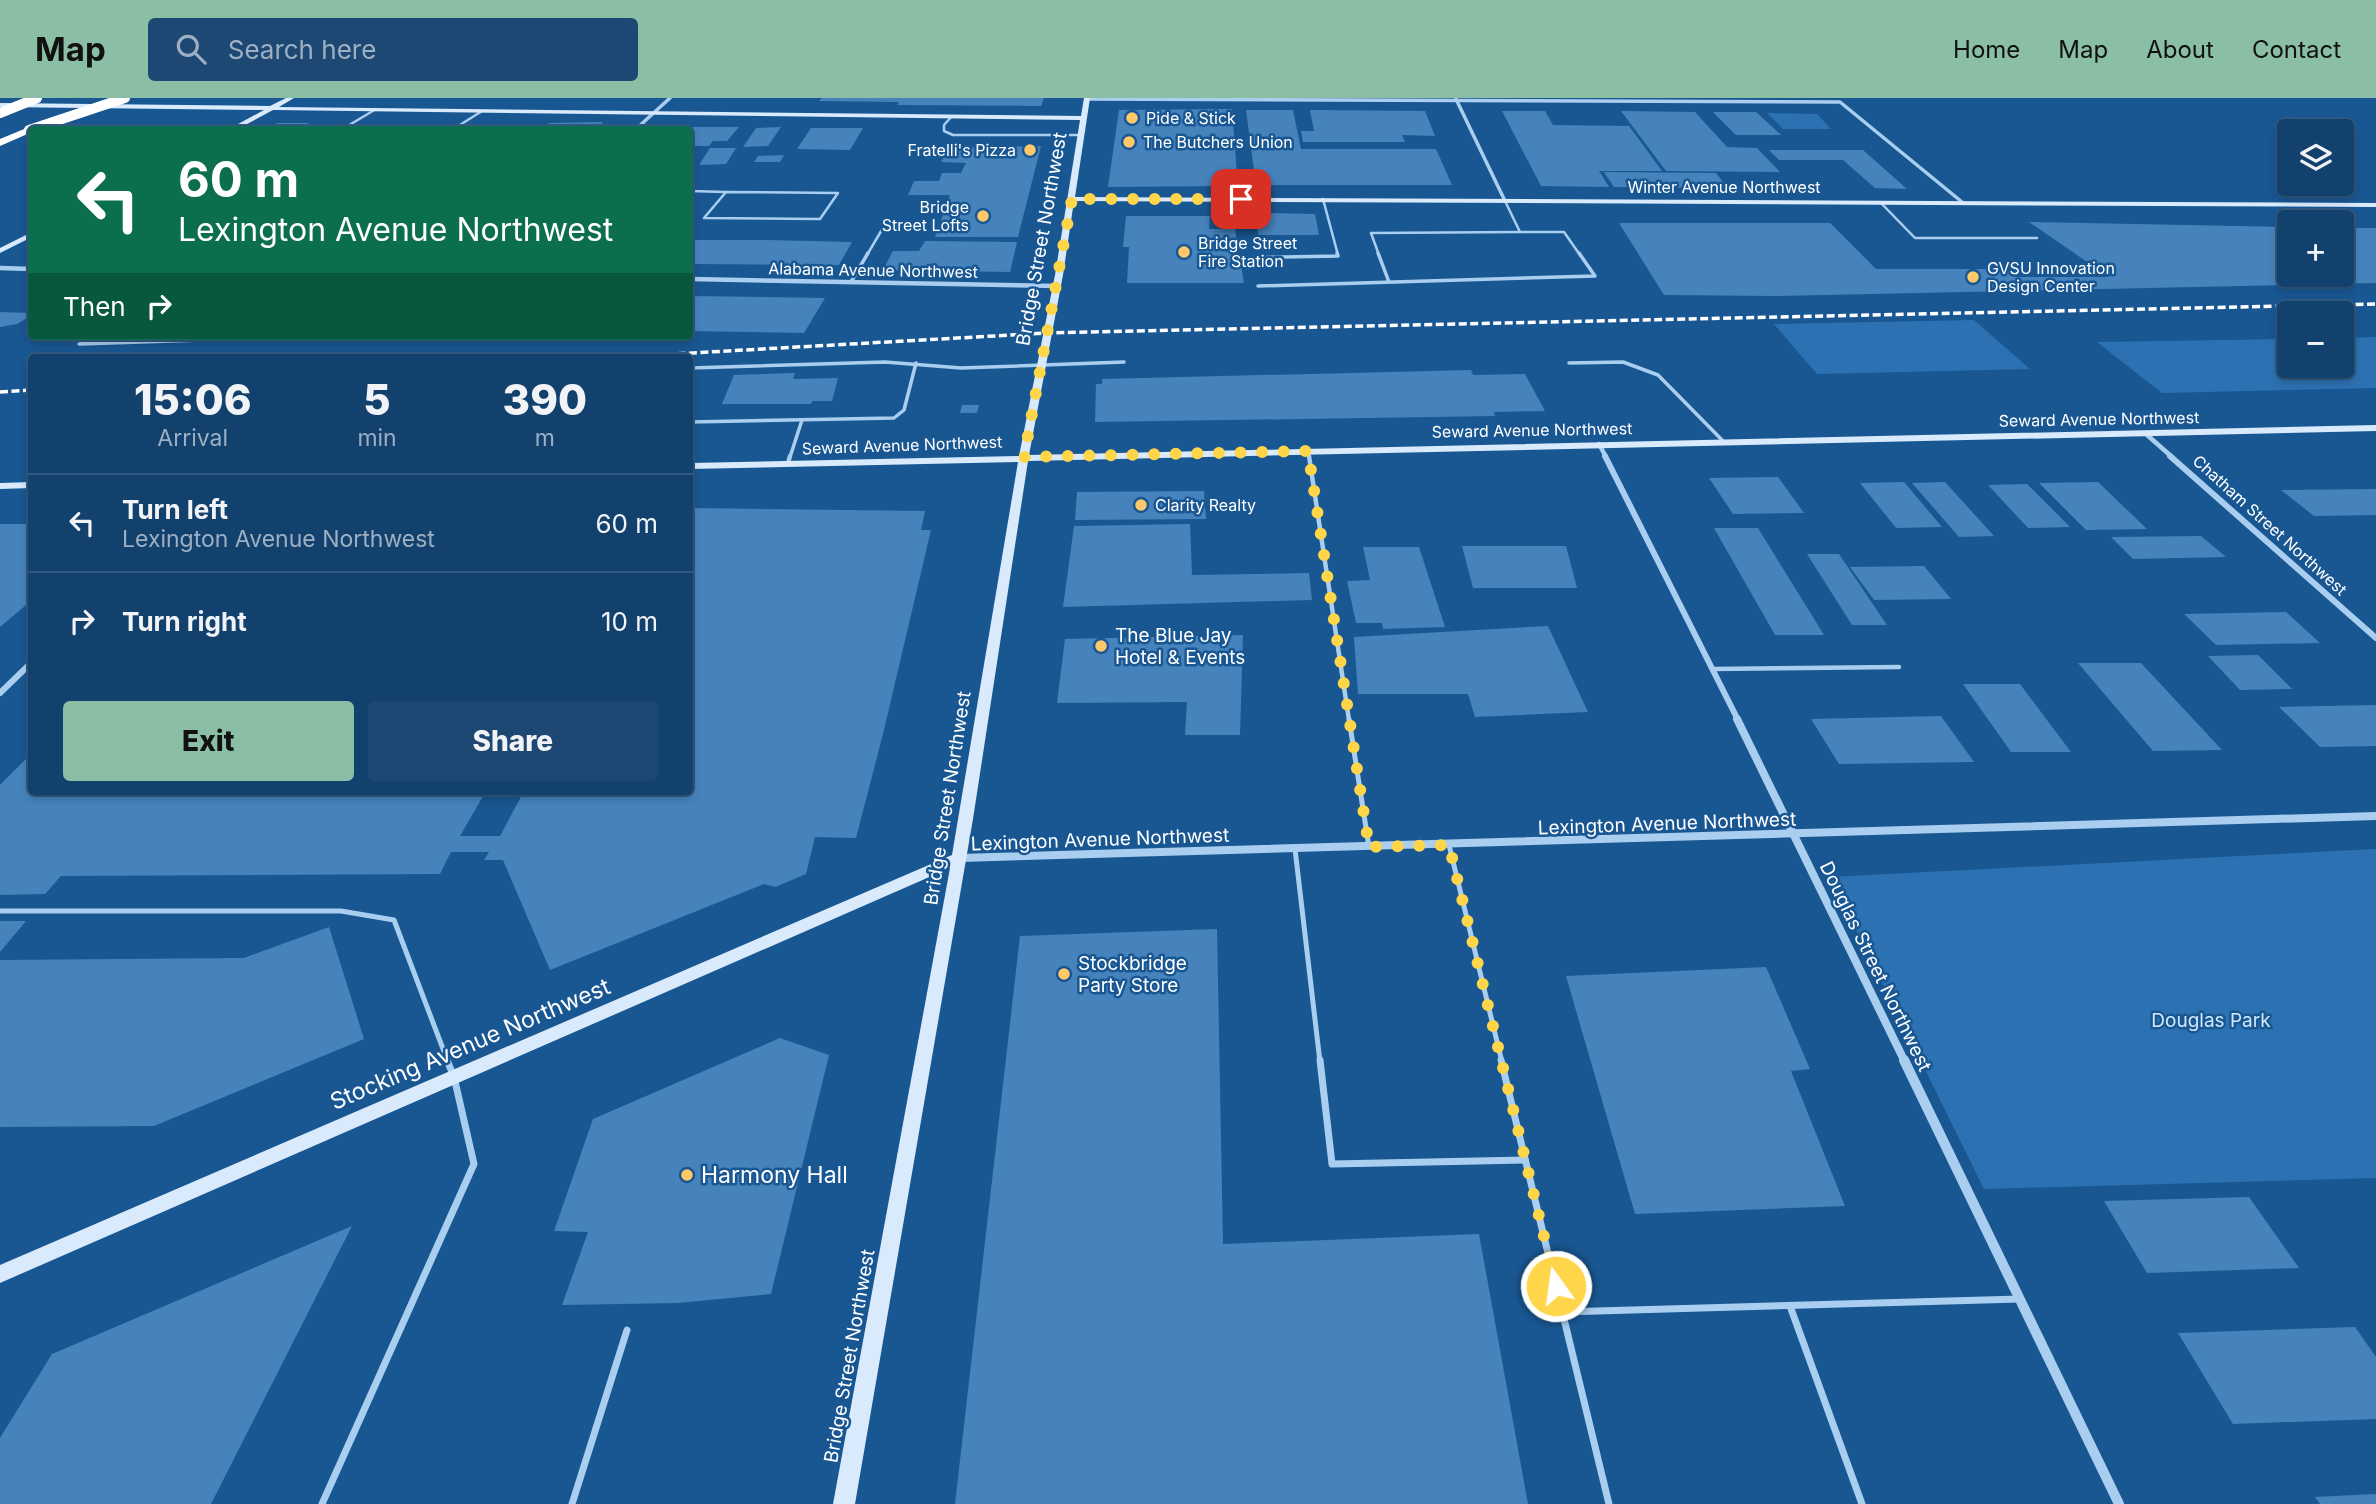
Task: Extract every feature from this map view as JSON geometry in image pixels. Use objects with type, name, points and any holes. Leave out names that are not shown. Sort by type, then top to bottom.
[{"type":"highway","points":[[0,105],[18,98]]},
{"type":"highway","points":[[0,113],[37,98]]},
{"type":"highway","points":[[36,126],[89,98]]},
{"type":"highway","points":[[39,126],[106,98]]},
{"type":"highway","points":[[41,126],[125,98]]},
{"type":"highway","points":[[0,143],[28,130]]},
{"type":"street","points":[[237,126],[291,98]]},
{"type":"street","points":[[639,126],[670,98]]},
{"type":"street","points":[[1087,98],[1840,102],[1962,202]]},
{"type":"street","name":"Bridge Street Northwest","points":[[844,1504],[959,858],[1024,457],[1072,199],[1087,98]]},
{"type":"street","points":[[1456,100],[1505,201]]},
{"type":"street","points":[[0,105],[1084,118]]},
{"type":"street","name":"Winter Avenue Northwest","points":[[1072,199],[2376,205]]},
{"type":"street","points":[[0,251],[28,236]]},
{"type":"street","points":[[0,268],[28,268]]},
{"type":"street","name":"Alabama Avenue Northwest","points":[[693,279],[1056,286]]},
{"type":"street","name":"Seward Avenue Northwest","points":[[693,466],[2376,428]]},
{"type":"street","name":"Chatham Street Northwest","points":[[2146,434],[2376,638]]},
{"type":"street","name":"Douglas Street Northwest","points":[[1599,444],[1795,835],[2119,1504]]},
{"type":"street","points":[[0,486],[28,485]]},
{"type":"street","points":[[0,693],[28,666]]},
{"type":"street","name":"Lexington Avenue Northwest","points":[[959,858],[2376,816]]},
{"type":"street","name":"Stocking Avenue Northwest","points":[[0,1274],[959,858]]},
{"type":"lane","points":[[348,126],[376,109]]},
{"type":"lane","points":[[458,126],[482,111]]},
{"type":"lane","points":[[952,116],[944,125],[944,131],[953,135],[1081,135]]},
{"type":"lane","points":[[693,191],[838,192],[821,219],[704,218],[726,192]]},
{"type":"lane","points":[[1239,258],[1338,257],[1323,199]]},
{"type":"lane","points":[[1505,201],[1520,232]]},
{"type":"lane","points":[[1880,202],[1915,237],[2037,238]]},
{"type":"lane","points":[[850,282],[887,221]]},
{"type":"lane","points":[[1258,286],[1595,276],[1564,232],[1371,233],[1389,282]]},
{"type":"lane","points":[[86,340],[79,344],[201,340]]},
{"type":"lane","points":[[693,368],[916,363],[961,368],[1125,362]]},
{"type":"lane","points":[[1569,363],[1623,362],[1658,375],[1724,442]]},
{"type":"lane","points":[[693,422],[894,418],[900,415],[916,363]]},
{"type":"lane","points":[[789,463],[802,420]]},
{"type":"lane","points":[[1308,451],[1369,847]]},
{"type":"lane","points":[[1712,669],[1899,667]]},
{"type":"lane","points":[[1449,845],[1609,1504]]},
{"type":"lane","points":[[1295,849],[1332,1164],[1525,1160]]},
{"type":"lane","points":[[0,911],[341,911],[394,920],[454,1077],[474,1164],[322,1504]]},
{"type":"lane","points":[[1562,1312],[2020,1299]]},
{"type":"lane","points":[[1790,1306],[1862,1504]]},
{"type":"lane","points":[[572,1504],[627,1330]]},
{"type":"green space","points":[[1767,113],[1817,114],[1831,129],[1783,129]]},
{"type":"green space","points":[[1974,320],[2030,369],[1817,374],[1774,324]]},
{"type":"green space","points":[[2376,337],[2376,388],[2162,393],[2097,342],[2277,339],[2277,378],[2354,378],[2354,338]]},
{"type":"green space","name":"Douglas Park","points":[[2376,849],[2376,1178],[1984,1189],[1830,877]]},
{"type":"building","points":[[822,98],[1044,98],[1041,106],[897,105],[899,102],[819,101]]},
{"type":"building","points":[[1232,109],[1237,174],[1227,174],[1227,186],[1108,187],[1119,110]]},
{"type":"building","points":[[1246,110],[1293,110],[1301,149],[1436,149],[1452,185],[1256,185]]},
{"type":"building","points":[[1310,110],[1425,111],[1435,136],[1402,135],[1405,142],[1303,142],[1301,131],[1314,131]]},
{"type":"building","points":[[1502,111],[1545,111],[1553,125],[1629,126],[1662,171],[1599,171],[1609,187],[1541,186]]},
{"type":"building","points":[[1621,111],[1695,112],[1727,147],[1757,148],[1780,172],[1666,171]]},
{"type":"building","points":[[1713,112],[1756,112],[1781,135],[1736,135]]},
{"type":"building","points":[[603,122],[599,126],[546,126],[549,123]]},
{"type":"building","points":[[277,123],[309,123],[305,126],[272,126]]},
{"type":"building","points":[[385,124],[417,124],[414,126],[382,126]]},
{"type":"building","points":[[491,124],[539,124],[537,126],[489,126]]},
{"type":"building","points":[[693,127],[739,127],[727,141],[713,141],[709,146],[693,146]]},
{"type":"building","points":[[781,127],[768,146],[743,147],[756,128]]},
{"type":"building","points":[[811,128],[863,128],[850,150],[797,149]]},
{"type":"building","name":"Bridge Street Lofts","points":[[1041,146],[1018,237],[935,237],[950,195],[908,195],[914,181],[939,181],[942,173],[961,173],[966,163],[941,162],[950,148]]},
{"type":"building","points":[[710,148],[736,148],[726,164],[699,165]]},
{"type":"building","points":[[1769,150],[1863,150],[1907,189],[1875,188],[1843,160],[1779,160]]},
{"type":"building","points":[[784,155],[780,162],[754,162],[758,156]]},
{"type":"building","points":[[1604,172],[1716,173],[1728,188],[1614,187]]},
{"type":"building","points":[[1315,214],[1319,235],[1258,235],[1256,215]]},
{"type":"building","name":"Bridge Street Fire Station","points":[[1126,216],[1210,216],[1209,229],[1235,229],[1244,283],[1127,283],[1129,247],[1123,247]]},
{"type":"building","points":[[2029,222],[2277,227],[2277,285],[1776,296],[1664,295],[1619,223],[1830,223],[1876,269],[2003,269],[2016,277],[2109,277]]},
{"type":"building","points":[[2354,228],[2376,228],[2376,283],[2354,283]]},
{"type":"building","points":[[693,240],[852,242],[839,265],[693,264]]},
{"type":"building","points":[[925,241],[1017,242],[1010,272],[883,270],[893,251],[919,251]]},
{"type":"building","points":[[693,296],[825,298],[804,333],[693,331]]},
{"type":"building","points":[[0,312],[28,313],[25,315],[28,317],[17,324],[0,327]]},
{"type":"building","points":[[1471,370],[1473,375],[1525,374],[1545,411],[1494,412],[1495,416],[1095,422],[1096,384],[1102,384],[1102,379]]},
{"type":"building","points":[[795,373],[793,379],[838,378],[832,401],[812,401],[811,404],[722,404],[734,375]]},
{"type":"building","points":[[962,405],[979,405],[977,413],[960,413]]},
{"type":"building","points":[[1778,477],[1804,513],[1733,514],[1709,478]]},
{"type":"building","points":[[1904,482],[1942,527],[1896,528],[1860,483]]},
{"type":"building","points":[[1945,482],[1994,536],[1959,537],[1912,483]]},
{"type":"building","points":[[2098,482],[2147,529],[2086,530],[2039,483]]},
{"type":"building","points":[[2027,484],[2070,527],[2028,528],[1988,485]]},
{"type":"building","points":[[2376,489],[2376,515],[2314,516],[2281,490]]},
{"type":"building","name":"Clarity Realty","points":[[1204,491],[1206,519],[1075,520],[1077,492]]},
{"type":"building","points":[[693,508],[925,511],[921,530],[931,530],[856,838],[815,837],[806,874],[775,887],[764,884],[550,970],[503,860],[484,860],[489,852],[451,852],[440,874],[61,876],[45,894],[0,895],[0,785],[28,757],[28,795],[484,795],[460,836],[500,836],[522,795],[693,795]]},
{"type":"building","points":[[0,524],[28,524],[28,603],[0,627]]},
{"type":"building","points":[[1190,524],[1192,575],[1309,573],[1312,600],[1063,607],[1074,526]]},
{"type":"building","points":[[1714,528],[1758,528],[1824,635],[1775,635]]},
{"type":"building","points":[[2201,536],[2226,557],[2133,559],[2111,537]]},
{"type":"building","points":[[1462,546],[1566,546],[1577,588],[1473,588]]},
{"type":"building","points":[[1363,547],[1419,547],[1445,627],[1383,629],[1382,623],[1356,623],[1347,581],[1370,580]]},
{"type":"building","points":[[1807,554],[1839,554],[1887,625],[1852,625]]},
{"type":"building","points":[[1924,566],[1951,599],[1874,600],[1850,567]]},
{"type":"building","points":[[2286,612],[2320,643],[2216,645],[2184,614]]},
{"type":"building","points":[[1548,626],[1588,712],[1475,717],[1468,694],[1358,694],[1354,637]]},
{"type":"building","points":[[1243,635],[1240,735],[1185,735],[1187,702],[1057,703],[1065,639]]},
{"type":"building","points":[[2258,655],[2292,689],[2240,690],[2208,656]]},
{"type":"building","points":[[2078,663],[2141,663],[2222,750],[2153,751]]},
{"type":"building","points":[[1963,684],[2020,684],[2071,752],[2011,752]]},
{"type":"building","points":[[2376,705],[2376,746],[2320,747],[2279,707]]},
{"type":"building","points":[[1941,716],[1974,762],[1839,764],[1811,719]]},
{"type":"building","points":[[0,921],[26,921],[0,952]]},
{"type":"building","points":[[329,927],[364,1039],[154,1126],[0,1127],[0,960],[244,958]]},
{"type":"building","points":[[1217,929],[1223,1244],[1479,1234],[1528,1504],[955,1504],[1020,936]]},
{"type":"building","points":[[1766,967],[1810,1069],[1791,1071],[1845,1206],[1635,1214],[1566,976]]},
{"type":"building","name":"Harmony Hall","points":[[780,1038],[829,1055],[771,1294],[678,1303],[562,1305],[588,1232],[554,1231],[593,1119]]},
{"type":"building","points":[[2249,1197],[2299,1268],[2147,1273],[2104,1201]]},
{"type":"building","points":[[352,1226],[211,1504],[0,1504],[0,1438],[52,1354]]},
{"type":"building","points":[[2355,1327],[2376,1357],[2376,1419],[2233,1424],[2178,1333]]},
{"type":"building","points":[[2376,1494],[2376,1504],[2320,1504],[2315,1497]]},
{"type":"railway","points":[[673,354],[1047,333],[2376,304]]},
{"type":"railway","points":[[0,392],[28,390]]},
{"type":"place","name":"Pide & Stick","points":[[1132,118]]},
{"type":"place","name":"The Butchers Union","points":[[1129,142]]},
{"type":"place","name":"Fratelli's Pizza","points":[[1030,150]]},
{"type":"place","name":"Bridge Street Lofts","points":[[983,216]]},
{"type":"place","name":"Bridge Street Fire Station","points":[[1184,252]]},
{"type":"place","name":"GVSU Innovation Design Center","points":[[1973,277]]},
{"type":"place","name":"Clarity Realty","points":[[1141,505]]},
{"type":"place","name":"The Blue Jay Hotel & Events","points":[[1101,646]]},
{"type":"place","name":"Stockbridge Party Store","points":[[1064,974]]},
{"type":"place","name":"Harmony Hall","points":[[687,1175]]},
{"type":"route","points":[[1241,199],[1072,199],[1024,457],[1308,451],[1369,847],[1449,845],[1556,1286]]}]
